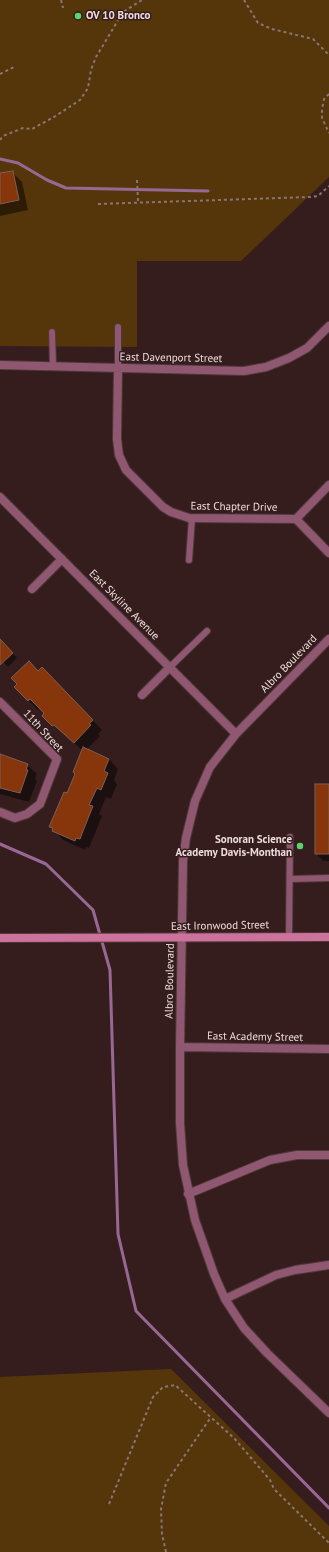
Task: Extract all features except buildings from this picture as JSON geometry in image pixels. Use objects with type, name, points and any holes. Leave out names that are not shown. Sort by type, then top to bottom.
[{"type":"street","name":"East Davenport Street","points":[[0,365],[244,371],[266,367],[298,354],[329,326]]},
{"type":"street","name":"East Chapter Drive","points":[[118,367],[117,439],[122,463],[146,492],[163,507],[180,516],[192,518],[296,519]]},
{"type":"street","points":[[329,485],[296,519],[329,553]]},
{"type":"street","name":"East Skyline Avenue","points":[[0,497],[236,734]]},
{"type":"street","points":[[32,589],[62,560]]},
{"type":"street","name":"Albro Boulevard","points":[[328,1410],[267,1353],[244,1328],[225,1299],[204,1246],[188,1194],[181,1148],[180,1047],[183,861],[186,838],[195,801],[210,767],[236,734],[329,639]]},
{"type":"street","points":[[142,695],[170,667]]},
{"type":"street","name":"11th Street","points":[[0,702],[57,759],[40,804],[27,814],[15,818],[0,812]]},
{"type":"street","name":"East Ironwood Street","points":[[0,938],[329,937]]},
{"type":"street","name":"East Academy Street","points":[[180,1047],[329,1049]]},
{"type":"street","points":[[188,1194],[270,1160],[297,1155],[329,1155]]},
{"type":"street","points":[[225,1299],[276,1275],[295,1270],[329,1265]]},
{"type":"lane","points":[[118,327],[118,367]]},
{"type":"lane","points":[[52,332],[53,366]]},
{"type":"lane","points":[[189,560],[192,518]]},
{"type":"lane","points":[[170,667],[207,631]]},
{"type":"lane","points":[[289,936],[291,879],[290,837]]},
{"type":"lane","points":[[291,879],[329,878]]},
{"type":"path","points":[[61,0],[63,8]]},
{"type":"path","points":[[0,140],[4,136],[23,128],[32,129],[80,100],[88,88],[91,70],[96,57],[123,12],[142,0]]},
{"type":"path","points":[[244,0],[258,23],[272,29],[313,39],[329,55]]},
{"type":"path","points":[[0,74],[14,66]]},
{"type":"path","points":[[329,94],[324,99],[322,118],[329,133]]},
{"type":"path","points":[[137,180],[138,201]]},
{"type":"path","points":[[98,204],[138,201],[221,201],[310,197],[318,196],[329,186]]},
{"type":"path","points":[[109,1504],[153,1397],[163,1387],[175,1385],[234,1438],[270,1480],[274,1489],[329,1543]]},
{"type":"path","points":[[166,1552],[162,1534],[161,1509],[166,1483],[211,1417]]},
{"type":"shaded area","points":[[0,0],[329,0],[329,177],[241,261],[137,261],[137,347],[0,346]]},
{"type":"shaded area","points":[[171,1369],[329,1526],[329,1552],[0,1552],[0,1377]]},
{"type":"waterway","points":[[0,159],[18,163],[47,180],[66,188],[208,191]]},
{"type":"waterway","points":[[0,844],[46,864],[93,910],[110,970],[118,1234],[136,1311],[329,1508]]},
{"type":"place","name":"OV 10 Bronco","points":[[78,16]]},
{"type":"place","name":"Sonoran Science Academy Davis-Monthan","points":[[300,846]]}]
